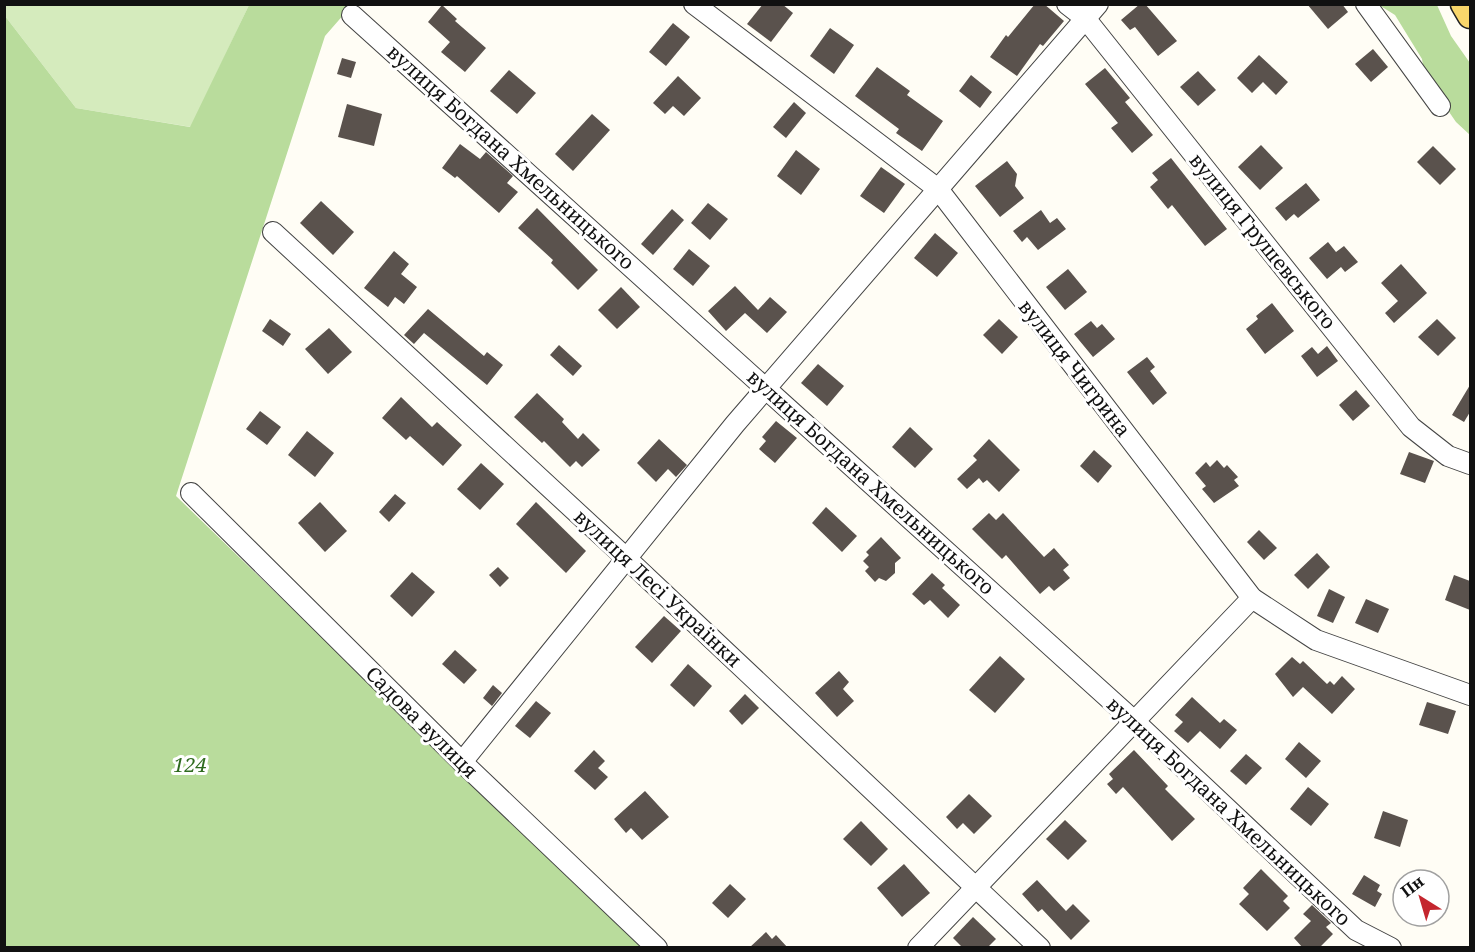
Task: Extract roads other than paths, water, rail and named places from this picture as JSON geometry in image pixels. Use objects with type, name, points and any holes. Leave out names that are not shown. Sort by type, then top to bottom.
[{"type":"main road","points":[[1463,4],[1470,16]]},
{"type":"street","name":"вулиця Чигрина","points":[[694,4],[938,189],[1252,598],[1316,640],[1470,695]]},
{"type":"street","name":"вулиця Грушевського","points":[[1067,4],[1091,11],[1411,427],[1448,456],[1470,464]]},
{"type":"street","points":[[1366,4],[1440,106]]},
{"type":"street","points":[[462,762],[625,557],[767,387],[1091,11]]},
{"type":"street","name":"вулиця Богдана Хмельницького","points":[[352,15],[767,387],[1134,721],[1356,930],[1391,948]]},
{"type":"street","name":"вулиця Лесі Українки","points":[[273,232],[625,557],[1040,948]]},
{"type":"street","name":"Садова вулиця","points":[[191,493],[462,762],[657,948]]},
{"type":"street","points":[[918,948],[1252,598]]},
{"type":"park label","name":"124","points":[[190,764]]}]
